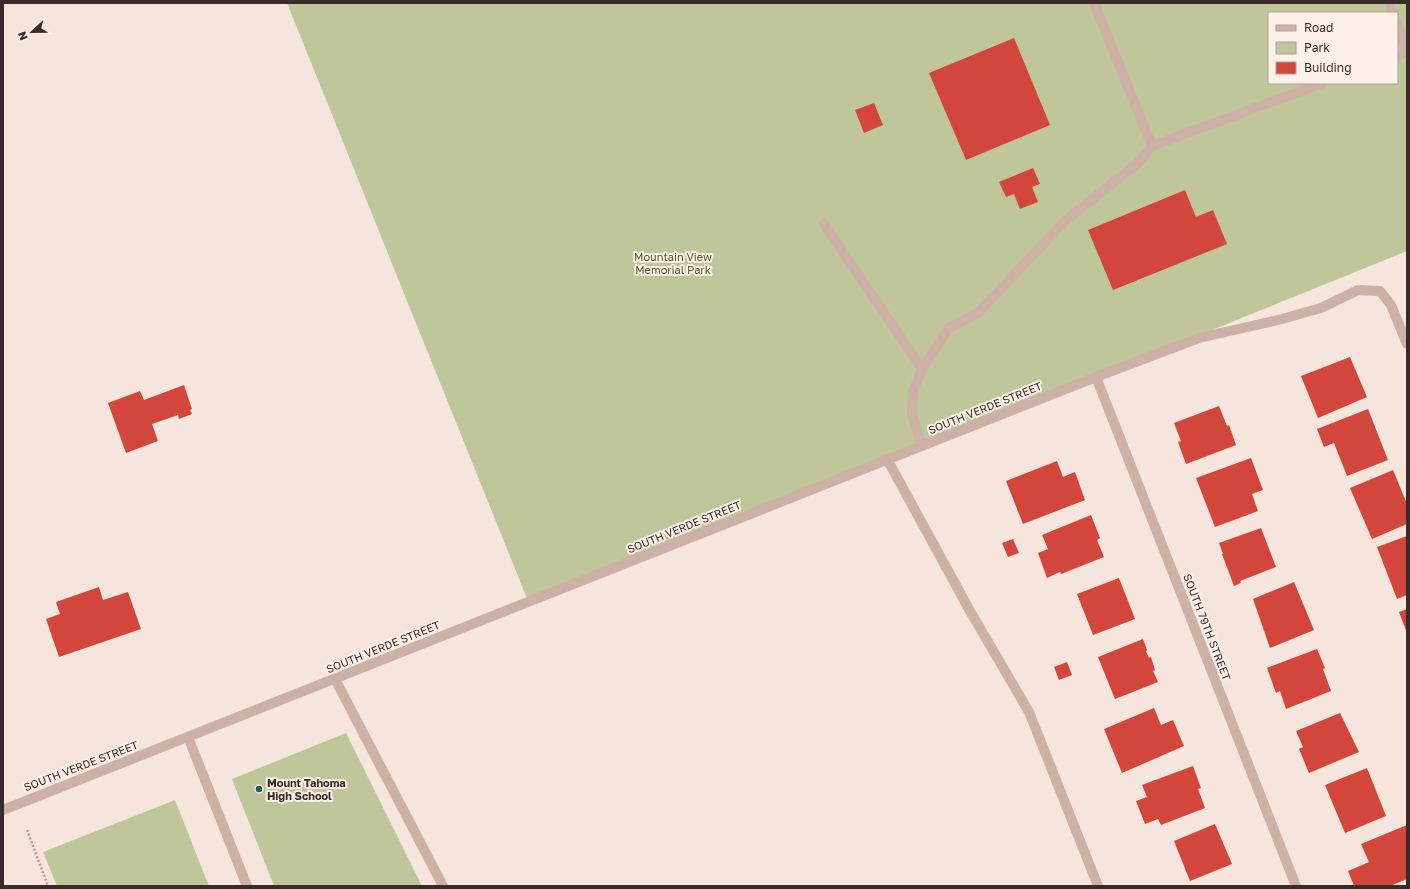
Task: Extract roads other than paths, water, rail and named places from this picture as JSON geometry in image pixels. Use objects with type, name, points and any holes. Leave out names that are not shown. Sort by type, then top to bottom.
[{"type":"street","points":[[1094,3],[1152,146]]},
{"type":"street","points":[[1398,27],[1407,51],[1398,56]]},
{"type":"street","points":[[922,445],[912,414],[913,392],[922,369],[949,328],[978,313],[1065,221],[1138,163],[1152,146],[1320,84]]},
{"type":"street","points":[[824,224],[922,369]]},
{"type":"street","name":"SOUTH VERDE STREET","points":[[3,810],[1096,376],[1200,338],[1282,320],[1321,308],[1358,290],[1380,291],[1391,305],[1407,344]]},
{"type":"street","name":"SOUTH 79TH STREET","points":[[1096,376],[1296,886]]},
{"type":"street","points":[[887,459],[970,611],[1029,712],[1098,886]]},
{"type":"street","points":[[335,679],[443,886]]},
{"type":"street","points":[[188,737],[247,886]]},
{"type":"place","name":"Mount Tahoma High School","points":[[259,789]]},
{"type":"park label","name":"Mountain View Memorial Park","points":[[673,263]]}]
